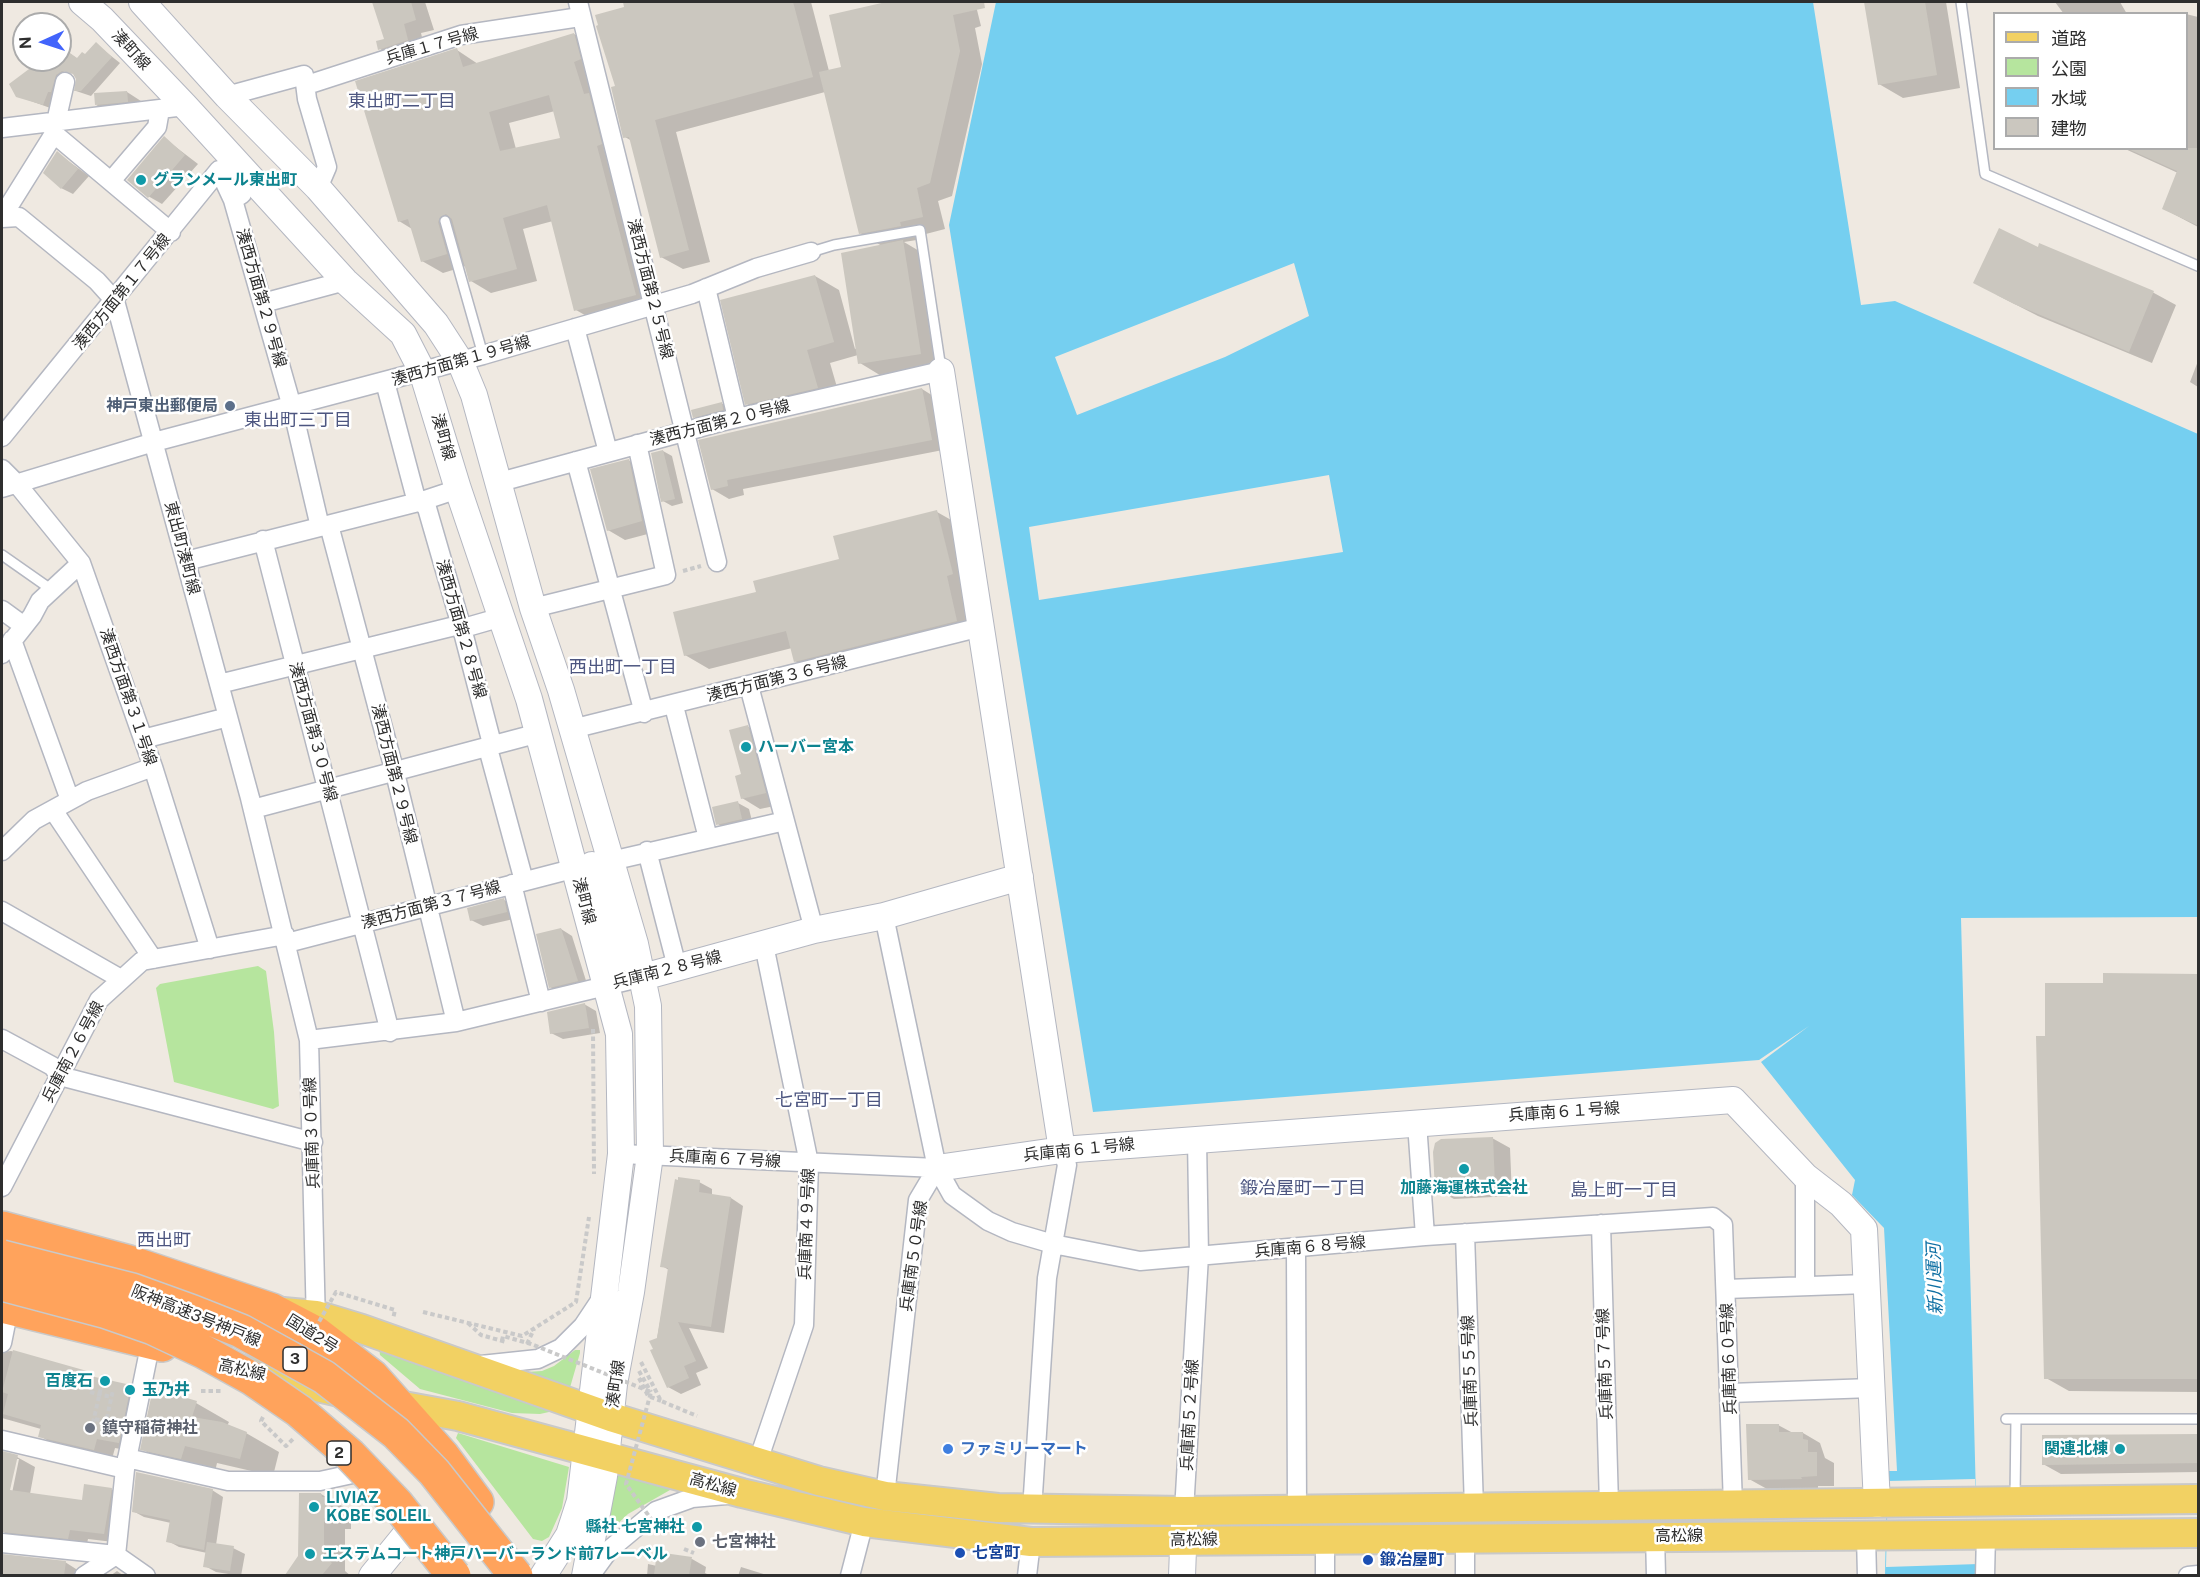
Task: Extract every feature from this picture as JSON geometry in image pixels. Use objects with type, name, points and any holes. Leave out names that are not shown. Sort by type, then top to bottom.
[{"type":"highway","name":"国道2号","points":[[2,1228],[129,1262],[316,1324],[372,1376],[401,1407],[443,1456],[532,1575]]},
{"type":"highway","name":"阪神高速3号神戸線","points":[[2,1257],[132,1290],[193,1312],[241,1331],[324,1377],[396,1433],[434,1472],[516,1575]]},
{"type":"highway","name":"阪神高速3号神戸線","points":[[4,1299],[104,1311],[153,1328],[251,1378],[299,1411],[350,1455],[397,1504],[454,1575]]},
{"type":"highway","name":"2","points":[[4,1299],[151,1341],[209,1362],[275,1399],[324,1437],[357,1473],[440,1575]]},
{"type":"main road","name":"高松線","points":[[316,1324],[470,1366],[601,1413],[757,1464],[885,1496],[1032,1510],[1297,1510],[2199,1499]]},
{"type":"main road","name":"高松線","points":[[209,1362],[401,1407],[458,1416],[742,1493],[864,1522],[1031,1542],[1655,1535],[1876,1536],[2199,1533]]},
{"type":"street","name":"湊町線","points":[[82,2],[102,19],[185,106],[345,282],[403,334],[422,371],[458,489],[502,617],[576,868],[619,1034],[621,1154],[605,1293],[601,1413],[585,1575]]},
{"type":"street","name":"湊町線","points":[[142,2],[227,96],[318,188],[436,324],[471,358],[474,395],[500,482],[533,608],[572,729],[643,977],[650,1034],[650,1155],[601,1413]]},
{"type":"street","name":"兵庫１７号線","points":[[307,85],[461,34],[579,9]]},
{"type":"street","name":"湊西方面第２５号線","points":[[579,9],[717,562]]},
{"type":"street","points":[[227,96],[304,75],[307,99],[327,167],[318,188]]},
{"type":"street","points":[[2,217],[54,129],[66,82]]},
{"type":"street","points":[[2,128],[54,129],[185,106]]},
{"type":"street","points":[[111,181],[158,127],[160,110]]},
{"type":"street","points":[[54,129],[58,137],[171,232]]},
{"type":"street","name":"湊西方面第１７号線","points":[[2,437],[219,171],[234,200]]},
{"type":"street","points":[[234,200],[257,184]]},
{"type":"street","name":"湊西方面第２９号線","points":[[234,200],[325,526],[362,648],[456,1022]]},
{"type":"street","name":"東出町湊町線","points":[[2,217],[19,217],[97,281],[114,301],[154,442],[286,939]]},
{"type":"street","name":"湊西方面第１９号線","points":[[9,486],[154,442],[385,382],[654,305],[756,268],[811,252]]},
{"type":"street","points":[[263,303],[345,282]]},
{"type":"street","points":[[706,288],[736,418]]},
{"type":"street","points":[[575,328],[608,452]]},
{"type":"street","name":"湊町線","points":[[471,358],[464,398],[523,611],[626,946],[643,977]]},
{"type":"street","points":[[941,371],[1062,1150],[1067,1165],[1047,1278],[1032,1510]]},
{"type":"street","name":"湊西方面第２０号線","points":[[500,482],[736,418],[941,371]]},
{"type":"street","name":"湊西方面第２８号線","points":[[385,382],[415,495],[427,508],[491,740],[490,747],[541,1002]]},
{"type":"street","points":[[533,608],[666,575],[637,444]]},
{"type":"street","points":[[576,461],[644,713]]},
{"type":"street","name":"湊西方面第３１号線","points":[[2,469],[9,486],[81,563],[153,767],[210,949]]},
{"type":"street","points":[[186,561],[422,501],[458,489]]},
{"type":"street","name":"湊西方面第３０号線","points":[[262,540],[390,1032]]},
{"type":"street","points":[[70,800],[7,647],[40,601],[81,563]]},
{"type":"street","points":[[2,610],[24,626]]},
{"type":"street","points":[[219,684],[362,648],[502,617]]},
{"type":"street","name":"湊西方面第３６号線","points":[[572,729],[674,706],[981,627]]},
{"type":"street","points":[[749,686],[814,930]]},
{"type":"street","points":[[674,706],[708,838]]},
{"type":"street","points":[[143,739],[228,717]]},
{"type":"street","points":[[252,809],[395,773],[538,733]]},
{"type":"street","points":[[2,851],[34,820],[87,790],[153,767]]},
{"type":"street","name":"湊町線","points":[[577,785],[587,848],[617,949],[606,986]]},
{"type":"street","points":[[53,810],[153,959]]},
{"type":"street","points":[[611,861],[785,821]]},
{"type":"street","points":[[647,851],[677,967]]},
{"type":"street","name":"湊西方面第３７号線","points":[[286,939],[363,923],[576,868]]},
{"type":"street","name":"兵庫南２８号線","points":[[309,1040],[390,1032],[456,1022],[643,977],[814,930],[884,916],[1020,877]]},
{"type":"street","points":[[2,911],[121,979]]},
{"type":"street","points":[[884,916],[937,1168]]},
{"type":"street","name":"兵庫南２６号線","points":[[2,1187],[99,1000],[121,979],[142,961],[286,939]]},
{"type":"street","name":"兵庫南３０号線","points":[[286,939],[309,1040],[314,1142],[316,1324]]},
{"type":"street","name":"兵庫南４９号線","points":[[757,1464],[804,1325],[809,1163],[764,945]]},
{"type":"street","points":[[2,1039],[52,1066],[60,1076],[314,1142]]},
{"type":"street","name":"兵庫南６１号線","points":[[937,1168],[1062,1150],[1734,1100],[1805,1176],[1841,1204],[1864,1229],[1872,1388],[1882,1504]]},
{"type":"street","points":[[1417,1124],[1425,1236]]},
{"type":"street","name":"兵庫南５２号線","points":[[1182,1575],[1199,1256],[1197,1140]]},
{"type":"street","name":"兵庫南６７号線","points":[[621,1154],[937,1168]]},
{"type":"street","name":"兵庫南６８号線","points":[[937,1168],[952,1195],[988,1221],[1053,1244],[1140,1261],[1425,1236],[1713,1217]]},
{"type":"street","name":"兵庫南５０号線","points":[[885,1496],[918,1200],[937,1168]]},
{"type":"street","points":[[1804,1286],[1805,1176]]},
{"type":"street","name":"兵庫南６０号線","points":[[1713,1217],[1723,1225],[1733,1505]]},
{"type":"street","name":"兵庫南５７号線","points":[[1601,1224],[1609,1505]]},
{"type":"street","name":"兵庫南５５号線","points":[[1465,1233],[1474,1508]]},
{"type":"street","points":[[1296,1248],[1297,1510]]},
{"type":"street","points":[[1726,1289],[1867,1284]]},
{"type":"street","points":[[470,1366],[538,1359],[561,1348],[584,1326],[605,1293]]},
{"type":"street","points":[[2,1343],[4,1299]]},
{"type":"street","points":[[116,1555],[126,1463],[151,1341]]},
{"type":"street","points":[[1730,1393],[1872,1388]]},
{"type":"street","points":[[2,1440],[228,1481],[320,1481],[357,1473]]},
{"type":"street","name":"湊町線","points":[[543,1575],[569,1535],[597,1452]]},
{"type":"street","points":[[590,1575],[609,1550],[656,1511],[692,1498],[742,1493]]},
{"type":"street","points":[[850,1575],[864,1522]]},
{"type":"street","points":[[372,1575],[407,1533]]},
{"type":"street","points":[[1655,1535],[1656,1575]]},
{"type":"street","points":[[1982,1535],[1984,1575]]},
{"type":"street","points":[[1867,1575],[1876,1536]]},
{"type":"street","points":[[1465,1575],[1466,1537]]},
{"type":"street","points":[[1325,1538],[1325,1575]]},
{"type":"street","points":[[1027,1575],[1031,1542]]},
{"type":"street","points":[[2,1543],[116,1555],[146,1575]]},
{"type":"street","points":[[84,1575],[116,1555]]},
{"type":"street","points":[[2188,1575],[2199,1575]]},
{"type":"lane","points":[[1960,2],[1985,174],[2199,266]]},
{"type":"lane","points":[[445,221],[471,358]]},
{"type":"lane","name":"湊西方面第１９号線","points":[[811,252],[834,245],[920,230],[941,371]]},
{"type":"lane","points":[[2,555],[52,590]]},
{"type":"lane","points":[[2015,1502],[2011,1419],[2199,1419]]},
{"type":"path","points":[[666,575],[717,562]]},
{"type":"path","points":[[593,1021],[594,1184]]},
{"type":"path","points":[[423,1312],[522,1336],[576,1302],[590,1208]]},
{"type":"path","points":[[336,1288],[347,1303]]},
{"type":"path","points":[[384,1316],[403,1322]]},
{"type":"path","points":[[467,1323],[482,1335],[502,1341],[503,1336],[531,1344],[651,1392]]},
{"type":"path","points":[[643,1354],[641,1362],[661,1401]]},
{"type":"path","points":[[636,1373],[641,1371],[651,1392],[626,1484],[656,1526]]},
{"type":"path","points":[[90,1384],[93,1372]]},
{"type":"path","points":[[104,1374],[94,1421],[106,1422],[113,1390]]},
{"type":"path","points":[[643,1386],[648,1396],[702,1418]]},
{"type":"path","points":[[90,1392],[111,1397]]},
{"type":"path","points":[[684,1549],[694,1553]]},
{"type":"green space","points":[[258,966],[266,971],[274,1032],[279,1106],[273,1109],[174,1082],[156,988],[160,984]]},
{"type":"green space","points":[[379,1348],[558,1410],[540,1414],[512,1413],[420,1389],[380,1355]]},
{"type":"green space","points":[[575,1350],[580,1350],[580,1353],[569,1391],[526,1372],[542,1371],[554,1366]]},
{"type":"green space","points":[[458,1433],[569,1467],[562,1508],[549,1537],[542,1541],[533,1539],[456,1438]]},
{"type":"green space","points":[[613,1472],[671,1488],[628,1514],[612,1529],[604,1528]]},
{"type":"water","name":"新川運河","points":[[996,2],[1813,2],[1861,305],[1895,301],[2198,434],[2198,917],[1961,918],[1978,1575],[1885,1575],[1887,1471],[1897,1471],[1884,1228],[1852,1195],[1855,1180],[1761,1062],[1809,1026],[1759,1060],[1093,1112],[949,225]],"holes":[[[1294,263],[1309,316],[1225,357],[1077,415],[1055,357]],[[1329,475],[1343,552],[1039,600],[1029,527]]]},
{"type":"pier","points":[[1975,1479],[1979,1564],[1886,1567],[1888,1481]]},
{"type":"building","points":[[372,2],[411,2],[416,20],[404,24],[408,40],[378,50],[376,41],[384,39]]},
{"type":"building","points":[[623,2],[793,2],[813,77],[655,120],[689,250],[660,258],[629,137],[623,138],[611,87],[615,86],[596,26],[598,25],[595,15],[624,7]]},
{"type":"building","points":[[886,2],[984,2],[985,8],[953,15],[960,51],[930,183],[917,188],[923,217],[900,222],[901,226],[859,234],[819,72],[841,67],[829,15]]},
{"type":"building","points":[[1864,2],[1925,2],[1937,75],[1878,85]]},
{"type":"building","points":[[574,33],[581,59],[574,62],[584,94],[589,93],[602,144],[597,146],[636,295],[574,311],[547,205],[503,218],[517,269],[469,282],[452,219],[446,214],[440,217],[438,222],[447,254],[421,262],[408,219],[398,222],[355,81],[457,48],[463,67]],"holes":[[[549,95],[560,138],[500,151],[489,112]]]},
{"type":"building","points":[[96,42],[112,57],[81,91],[74,91],[76,79],[73,74],[66,72],[72,72],[72,54],[77,58],[82,52],[85,54]]},
{"type":"building","points":[[25,72],[60,72],[56,75],[51,92],[48,92],[43,105],[16,97],[9,84]]},
{"type":"building","points":[[127,91],[128,102],[95,105],[94,93]]},
{"type":"building","points":[[164,136],[185,155],[148,198],[127,180]]},
{"type":"building","points":[[2199,148],[2199,226],[2162,209],[2177,171],[2130,150]]},
{"type":"building","points":[[57,151],[78,169],[61,189],[43,173]]},
{"type":"building","points":[[1999,228],[2038,247],[2039,243],[2154,291],[2129,352],[2014,304],[1973,283]]},
{"type":"building","points":[[903,240],[921,354],[858,364],[841,253]]},
{"type":"building","points":[[815,275],[834,342],[807,350],[818,388],[745,405],[720,300]]},
{"type":"building","points":[[922,388],[932,440],[727,480],[728,486],[711,490],[698,440]]},
{"type":"building","points":[[722,402],[723,410],[693,418],[691,410]]},
{"type":"building","points":[[663,450],[675,499],[661,502],[651,453]]},
{"type":"building","points":[[629,459],[642,521],[607,531],[590,469]]},
{"type":"building","points":[[937,510],[953,574],[947,576],[957,621],[794,662],[786,631],[684,656],[673,612],[756,592],[753,581],[839,559],[833,536]]},
{"type":"building","points":[[748,725],[766,793],[741,799],[735,776],[741,774],[729,730]]},
{"type":"building","points":[[738,801],[742,819],[716,825],[712,807]]},
{"type":"building","points":[[504,898],[507,912],[470,921],[467,908]]},
{"type":"building","points":[[561,928],[578,981],[549,988],[536,934]]},
{"type":"building","points":[[2103,973],[2199,974],[2199,1379],[2044,1379],[2036,1036],[2045,1036],[2045,983],[2103,983]]},
{"type":"building","points":[[585,1003],[589,1028],[550,1034],[547,1012]]},
{"type":"building","name":"加藤海運株式会社","points":[[1493,1137],[1495,1187],[1435,1190],[1433,1152],[1435,1143],[1441,1139]]},
{"type":"building","points":[[678,1177],[700,1180],[699,1192],[731,1197],[711,1327],[678,1322],[696,1361],[684,1366],[689,1378],[667,1388],[650,1350],[653,1349],[649,1341],[657,1338],[668,1268],[660,1267],[675,1179],[678,1180]]},
{"type":"building","points":[[13,1350],[87,1371],[95,1377],[131,1385],[119,1443],[97,1439],[94,1450],[38,1437],[41,1425],[3,1414],[8,1394],[2,1392]]},
{"type":"building","points":[[153,1388],[197,1401],[192,1417],[222,1422],[247,1432],[240,1459],[185,1446],[181,1459],[140,1450]]},
{"type":"building","points":[[1746,1424],[1779,1424],[1779,1432],[1803,1432],[1803,1439],[1808,1440],[1808,1452],[1817,1452],[1817,1476],[1801,1477],[1802,1479],[1748,1480]]},
{"type":"building","name":"関連北棟","points":[[2199,1434],[2199,1463],[2042,1465],[2042,1435]]},
{"type":"building","points":[[2,1451],[18,1455],[10,1490],[82,1500],[84,1484],[112,1488],[104,1534],[70,1530],[68,1539],[2,1532]]},
{"type":"building","points":[[136,1472],[213,1489],[204,1550],[166,1542],[170,1520],[132,1512]]},
{"type":"building","points":[[299,1493],[321,1493],[322,1497],[329,1497],[329,1518],[324,1518],[324,1557],[332,1563],[322,1575],[285,1575],[298,1556]]},
{"type":"building","points":[[207,1542],[234,1546],[230,1571],[203,1567]]},
{"type":"building","points":[[657,1552],[692,1557],[689,1575],[654,1575]]},
{"type":"building","points":[[2,1554],[66,1561],[64,1575],[2,1575]]},
{"type":"place","name":"グランメール東出町","points":[[141,180]]},
{"type":"place","name":"神戸東出郵便局","points":[[230,406]]},
{"type":"place","name":"ハーバー宮本","points":[[746,747]]},
{"type":"place","name":"加藤海運株式会社","points":[[1464,1169]]},
{"type":"place","name":"百度石","points":[[105,1381]]},
{"type":"place","name":"玉乃井","points":[[130,1390]]},
{"type":"place","name":"鎮守稲荷神社","points":[[90,1428]]},
{"type":"place","name":"ファミリーマート","points":[[948,1449]]},
{"type":"place","name":"関連北棟","points":[[2120,1449]]},
{"type":"place","name":"LIVIAZ KOBE SOLEIL","points":[[314,1507]]},
{"type":"place","name":"縣社 七宮神社","points":[[697,1527]]},
{"type":"place","name":"七宮神社","points":[[700,1542]]},
{"type":"place","name":"七宮町","points":[[960,1553]]},
{"type":"place","name":"エステムコート神戸ハーバーランド前7レーベル","points":[[310,1554]]},
{"type":"place","name":"鍛冶屋町","points":[[1368,1560]]},
{"type":"district","name":"東出町二丁目","points":[[402,101]]},
{"type":"district","name":"東出町三丁目","points":[[298,420]]},
{"type":"district","name":"西出町一丁目","points":[[623,667]]},
{"type":"district","name":"七宮町一丁目","points":[[829,1100]]},
{"type":"district","name":"鍛冶屋町一丁目","points":[[1303,1188]]},
{"type":"district","name":"島上町一丁目","points":[[1624,1190]]},
{"type":"district","name":"西出町","points":[[164,1240]]}]
